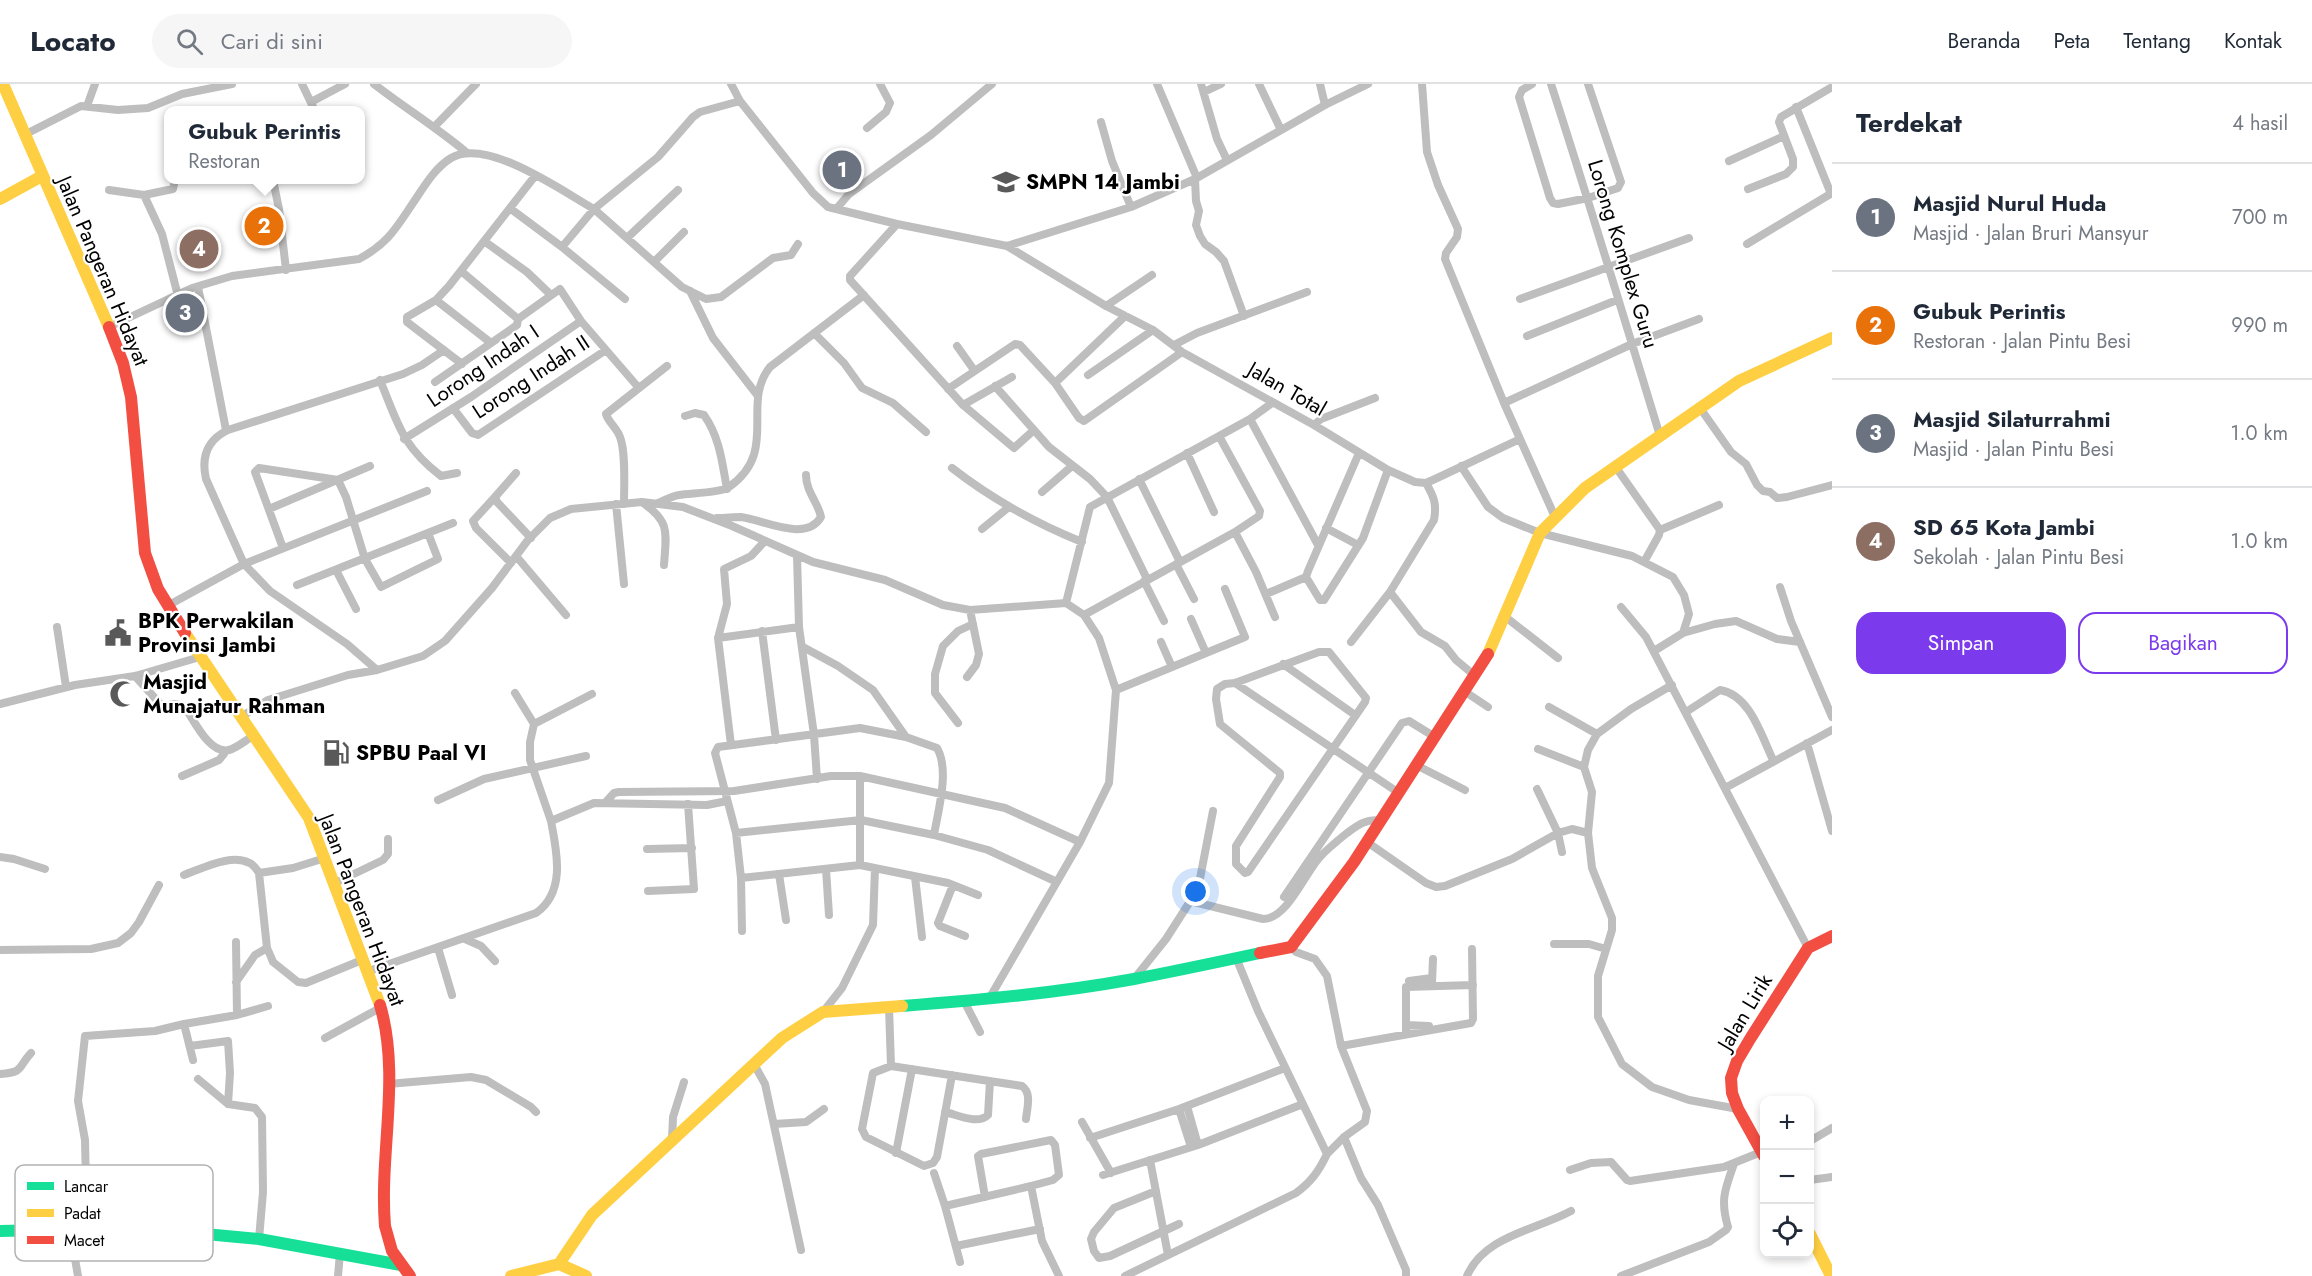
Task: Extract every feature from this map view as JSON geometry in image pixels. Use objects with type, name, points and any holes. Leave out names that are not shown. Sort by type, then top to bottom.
[{"type":"main road","name":"Jalan Pangeran Hidayat","points":[[3,84],[123,363],[131,397],[145,553],[158,589],[200,657],[309,818],[380,1008],[389,1061],[384,1213],[388,1240],[401,1265],[410,1276]]},
{"type":"main road","points":[[0,199],[42,176]]},
{"type":"main road","points":[[559,1264],[592,1215],[782,1038],[823,1012],[989,999],[1134,980],[1291,947],[1367,842],[1492,647],[1503,615],[1540,533],[1584,488],[1739,381],[1832,338]]},
{"type":"main road","points":[[1808,948],[1832,936]]},
{"type":"main road","name":"Jalan Lirik","points":[[1761,1150],[1738,1109],[1732,1093],[1731,1078],[1737,1061],[1808,948]]},
{"type":"main road","points":[[0,1231],[15,1231]]},
{"type":"main road","points":[[213,1234],[259,1239],[401,1265]]},
{"type":"main road","points":[[1814,1242],[1830,1268]]},
{"type":"main road","points":[[511,1276],[559,1264],[586,1276]]},
{"type":"street","points":[[87,106],[95,84]]},
{"type":"street","points":[[24,135],[77,108],[87,106],[118,110],[148,108],[182,94],[232,84]]},
{"type":"street","points":[[302,84],[313,106],[345,84]]},
{"type":"street","points":[[374,84],[435,126],[466,152]]},
{"type":"street","points":[[435,126],[476,84]]},
{"type":"street","points":[[731,84],[740,101],[813,194],[828,207],[897,224],[1007,246],[1131,207],[1196,179],[1325,105],[1368,84]]},
{"type":"street","points":[[867,128],[886,112],[890,103],[880,84]]},
{"type":"street","points":[[837,208],[849,194],[931,135],[992,84]]},
{"type":"street","points":[[1157,84],[1196,179],[1196,201],[1199,211],[1196,225],[1200,237],[1224,261],[1244,316]]},
{"type":"street","points":[[1221,84],[1202,88],[1217,139],[1227,160]]},
{"type":"street","points":[[1259,84],[1281,130]]},
{"type":"street","points":[[1320,84],[1325,105]]},
{"type":"street","points":[[1422,84],[1427,152],[1438,185],[1458,229],[1457,237],[1446,253],[1445,259],[1504,403],[1555,517]]},
{"type":"street","points":[[1532,84],[1522,90],[1519,97],[1550,198],[1553,203],[1558,204],[1588,198],[1618,188],[1621,182],[1588,84]]},
{"type":"street","name":"Lorong Komplex Guru","points":[[1551,84],[1660,436]]},
{"type":"street","points":[[1748,189],[1786,174],[1793,167],[1793,159],[1779,123],[1780,117],[1832,87]]},
{"type":"street","points":[[562,247],[594,209],[658,157],[693,117],[700,112],[740,101]]},
{"type":"street","points":[[1747,244],[1831,193],[1796,107]]},
{"type":"street","points":[[1101,122],[1112,161],[1131,207]]},
{"type":"street","points":[[1729,161],[1784,136]]},
{"type":"street","points":[[109,327],[198,286],[232,276],[359,259],[389,238],[440,167],[451,158],[466,152],[503,160],[594,209],[675,282],[706,299],[722,297],[773,258],[791,255],[798,244]]},
{"type":"street","points":[[462,364],[406,317],[436,300],[511,209],[535,176]]},
{"type":"street","points":[[109,190],[144,195],[173,189],[174,184]]},
{"type":"street","points":[[274,184],[286,270]]},
{"type":"street","points":[[627,238],[678,190]]},
{"type":"street","points":[[144,195],[162,234],[178,296]]},
{"type":"street","points":[[511,209],[625,299]]},
{"type":"street","points":[[897,224],[850,276],[850,280],[963,405],[1014,448],[1034,430]]},
{"type":"street","points":[[654,262],[684,232]]},
{"type":"street","points":[[1520,298],[1689,238]]},
{"type":"street","points":[[484,241],[527,272],[551,295]]},
{"type":"street","name":"Jalan Total","points":[[1007,246],[1106,306],[1153,330],[1182,352],[1314,425],[1388,470],[1415,482],[1426,483]]},
{"type":"street","points":[[461,271],[518,319]]},
{"type":"street","points":[[1106,306],[1152,275]]},
{"type":"street","points":[[198,286],[226,430]]},
{"type":"street","points":[[435,382],[517,325],[518,319],[562,289],[581,321],[638,387]]},
{"type":"street","points":[[690,291],[713,338],[758,396]]},
{"type":"street","points":[[1174,345],[1197,333],[1307,292]]},
{"type":"street","points":[[655,504],[676,495],[727,489],[748,469],[756,454],[759,424],[758,396],[762,376],[770,367],[864,295]]},
{"type":"street","points":[[436,300],[491,343]]},
{"type":"street","points":[[1527,336],[1617,300]]},
{"type":"street","points":[[1055,382],[1125,316]]},
{"type":"street","points":[[1504,403],[1632,344],[1699,319]]},
{"type":"street","name":"Lorong Indah I","points":[[404,440],[581,321]]},
{"type":"street","points":[[1088,375],[1153,330]]},
{"type":"street","points":[[814,333],[844,363],[862,388],[893,403],[926,432]]},
{"type":"street","points":[[948,389],[1016,344],[1020,345],[1055,382],[1079,418],[1084,421],[1182,352]]},
{"type":"street","points":[[957,346],[974,370]]},
{"type":"street","points":[[377,670],[347,645],[270,591],[244,564],[206,478],[203,466],[205,454],[212,440],[226,430],[412,370],[444,350]]},
{"type":"street","name":"Lorong Indah II","points":[[453,408],[472,433],[477,435],[606,350]]},
{"type":"street","points":[[624,584],[620,504],[622,441],[606,414],[667,366]]},
{"type":"street","points":[[963,405],[1012,377]]},
{"type":"street","points":[[381,380],[404,440],[422,461],[441,476],[457,473]]},
{"type":"street","points":[[995,386],[1049,447],[1107,497],[1164,621]]},
{"type":"street","points":[[1314,425],[1321,419],[1375,398]]},
{"type":"street","points":[[1066,603],[1090,507],[1250,419],[1272,403]]},
{"type":"street","points":[[1700,408],[1731,452],[1746,464],[1757,485],[1763,490],[1777,498],[1832,485]]},
{"type":"street","points":[[685,416],[695,413],[704,415],[711,425],[718,438],[727,489]]},
{"type":"street","points":[[1250,419],[1318,545]]},
{"type":"street","points":[[1084,615],[1255,520],[1260,511],[1219,436]]},
{"type":"street","points":[[1351,642],[1390,592],[1434,520],[1437,507],[1426,483],[1520,439]]},
{"type":"street","points":[[1187,453],[1214,512]]},
{"type":"street","points":[[1266,594],[1306,577],[1359,453]]},
{"type":"street","points":[[269,509],[370,466]]},
{"type":"street","points":[[1042,492],[1072,466]]},
{"type":"street","points":[[1461,466],[1488,507],[1503,518],[1540,533],[1632,556],[1673,577],[1684,595],[1689,614],[1683,633]]},
{"type":"street","points":[[1615,466],[1660,530],[1644,562]]},
{"type":"street","points":[[283,548],[255,472],[259,468],[338,480]]},
{"type":"street","points":[[952,468],[976,487],[1009,507],[1056,532],[1082,542]]},
{"type":"street","points":[[1306,577],[1320,600],[1324,600],[1358,545],[1388,470]]},
{"type":"street","points":[[516,473],[473,521],[476,528],[513,560],[566,615]]},
{"type":"street","points":[[714,519],[741,517],[791,529],[809,528],[818,524],[821,517],[820,509],[806,484],[806,475]]},
{"type":"street","points":[[1139,479],[1194,599]]},
{"type":"street","points":[[338,480],[346,497],[364,559],[381,587],[438,558],[428,533]]},
{"type":"street","points":[[167,606],[244,564],[427,490]]},
{"type":"street","points":[[495,497],[531,538]]},
{"type":"street","points":[[642,502],[662,519],[666,529],[664,565]]},
{"type":"street","points":[[241,717],[268,700],[348,675],[377,670],[423,656],[445,641],[550,518],[571,509],[642,502],[683,507],[813,562],[885,580],[943,605],[970,610],[1066,603],[1084,615],[1099,638],[1116,690],[1109,783],[1080,842],[989,999]]},
{"type":"street","points":[[1660,530],[1719,505]]},
{"type":"street","points":[[982,530],[1009,507]]},
{"type":"street","points":[[297,585],[453,523]]},
{"type":"street","points":[[1326,528],[1358,545]]},
{"type":"street","points":[[1235,532],[1275,616]]},
{"type":"street","points":[[731,745],[718,638],[727,604],[724,569],[751,556],[765,541]]},
{"type":"street","points":[[797,555],[799,627],[814,735],[817,779]]},
{"type":"street","points":[[336,570],[356,609]]},
{"type":"street","points":[[1780,587],[1800,642],[1832,717]]},
{"type":"street","points":[[1116,690],[1245,637],[1225,589]]},
{"type":"street","points":[[1390,592],[1421,632],[1445,646],[1456,660],[1474,675]]},
{"type":"street","points":[[1621,607],[1647,637],[1808,948]]},
{"type":"street","points":[[967,677],[976,665],[979,654],[970,610]]},
{"type":"street","points":[[1503,615],[1558,658]]},
{"type":"street","points":[[1191,619],[1206,653]]},
{"type":"street","points":[[1654,651],[1683,633],[1714,624],[1736,621],[1776,639],[1800,642]]},
{"type":"street","points":[[958,723],[934,693],[935,674],[943,646],[958,632],[973,624]]},
{"type":"street","points":[[57,627],[66,687]]},
{"type":"street","points":[[718,638],[799,627]]},
{"type":"street","points":[[762,631],[776,740]]},
{"type":"street","points":[[1161,642],[1172,667]]},
{"type":"street","points":[[803,647],[838,666],[873,690],[906,737]]},
{"type":"street","points":[[1319,652],[1329,652],[1366,698],[1248,872],[1245,873],[1236,864],[1236,846],[1280,777],[1280,773],[1220,724],[1216,699],[1217,689],[1225,684],[1235,683],[1283,664],[1319,652]]},
{"type":"street","points":[[0,704],[66,687],[135,676],[200,657]]},
{"type":"street","points":[[1283,664],[1355,715]]},
{"type":"street","points":[[135,676],[162,706],[175,704],[184,706],[205,738],[223,750],[229,750],[254,736]]},
{"type":"street","points":[[1235,683],[1399,793]]},
{"type":"street","points":[[1672,685],[1630,709],[1597,734],[1588,750],[1584,767],[1592,792],[1588,833],[1592,868],[1612,918],[1612,930],[1598,976],[1598,1017],[1622,1064],[1652,1087],[1689,1100],[1738,1109]]},
{"type":"street","points":[[1686,712],[1720,690],[1734,695],[1746,704],[1773,760]]},
{"type":"street","points":[[1464,692],[1488,707]]},
{"type":"street","points":[[184,874],[228,860],[251,862],[260,873],[267,948],[273,962],[303,984],[438,948],[536,912],[545,906],[555,889],[558,856],[551,821],[530,760],[530,742],[534,724],[514,693]]},
{"type":"street","points":[[534,724],[592,694]]},
{"type":"street","points":[[1549,707],[1597,734]]},
{"type":"street","points":[[1284,897],[1404,721],[1409,721],[1435,737]]},
{"type":"street","points":[[742,931],[741,878],[736,833],[715,753],[718,747],[860,728],[906,737],[937,748],[941,755],[942,794],[934,835]]},
{"type":"street","points":[[1725,788],[1832,730]]},
{"type":"street","points":[[1807,743],[1832,831]]},
{"type":"street","points":[[1538,749],[1584,767]]},
{"type":"street","points":[[182,776],[219,760],[224,754],[223,750]]},
{"type":"street","points":[[438,800],[484,779],[586,756]]},
{"type":"street","points":[[1416,765],[1465,790]]},
{"type":"street","points":[[605,803],[614,793],[619,792],[724,790],[860,776],[1005,808],[1080,842]]},
{"type":"street","points":[[860,776],[860,865]]},
{"type":"street","points":[[1537,789],[1558,833],[1562,852]]},
{"type":"street","points":[[551,821],[594,803],[707,805],[727,801]]},
{"type":"street","points":[[648,891],[694,889],[688,804]]},
{"type":"street","points":[[1134,980],[1171,932],[1198,890],[1214,811]]},
{"type":"street","points":[[1190,901],[1263,919],[1273,918],[1287,904],[1324,853],[1359,824],[1374,819],[1381,820]]},
{"type":"street","points":[[736,833],[861,820],[934,835],[988,850],[1057,882]]},
{"type":"street","points":[[1367,842],[1426,883],[1436,887],[1512,860],[1558,833],[1572,829],[1588,833]]},
{"type":"street","points":[[335,883],[383,860],[388,854],[388,839]]},
{"type":"street","points":[[648,849],[692,848]]},
{"type":"street","points":[[0,857],[45,869]]},
{"type":"street","points":[[260,873],[293,868],[325,858]]},
{"type":"street","points":[[741,878],[860,865],[953,885],[978,895]]},
{"type":"street","points":[[823,1012],[842,988],[873,925],[875,868]]},
{"type":"street","points":[[826,869],[829,915]]},
{"type":"street","points":[[779,874],[786,920]]},
{"type":"street","points":[[915,877],[922,937]]},
{"type":"street","points":[[0,950],[91,949],[118,943],[131,933],[139,922],[159,885]]},
{"type":"street","points":[[953,885],[938,923],[940,926],[965,936]]},
{"type":"street","points":[[465,939],[481,946],[495,961]]},
{"type":"street","points":[[236,942],[237,1015]]},
{"type":"street","points":[[1554,944],[1589,944],[1606,949]]},
{"type":"street","points":[[1125,1276],[1296,1193],[1308,1184],[1320,1169],[1327,1154],[1344,1137],[1365,1122],[1367,1111],[1341,1046],[1327,976],[1315,959],[1296,952],[1291,947]]},
{"type":"street","points":[[235,982],[255,955],[267,948]]},
{"type":"street","points":[[438,948],[452,995]]},
{"type":"street","points":[[1341,1046],[1406,1029],[1471,1023],[1473,1019],[1472,949]]},
{"type":"street","points":[[1432,982],[1433,959]]},
{"type":"street","points":[[1237,960],[1258,1011],[1327,1154]]},
{"type":"street","points":[[1406,1029],[1406,987],[1411,980],[1473,985]]},
{"type":"street","points":[[964,1001],[981,1032]]},
{"type":"street","points":[[86,1165],[86,1140],[78,1101],[84,1038],[88,1035],[155,1032],[184,1024],[237,1015],[267,1006]]},
{"type":"street","points":[[889,1007],[891,1066]]},
{"type":"street","points":[[326,1038],[380,1008]]},
{"type":"street","points":[[184,1024],[193,1060]]},
{"type":"street","points":[[190,1046],[228,1041],[230,1073],[228,1104]]},
{"type":"street","points":[[0,1074],[13,1073],[22,1068],[31,1053]]},
{"type":"street","points":[[754,1064],[765,1084],[801,1250]]},
{"type":"street","points":[[952,1075],[937,1157],[933,1163],[924,1167],[866,1137],[862,1129],[873,1073],[891,1066],[952,1075],[1022,1086],[1026,1088],[1028,1094],[1026,1119]]},
{"type":"street","points":[[1090,1138],[1183,1108],[1285,1068]]},
{"type":"street","points":[[896,1153],[912,1069]]},
{"type":"street","points":[[387,1084],[471,1077],[486,1080],[536,1112]]},
{"type":"street","points":[[198,1079],[228,1104],[255,1108],[262,1117],[263,1192],[259,1239]]},
{"type":"street","points":[[945,1113],[984,1120],[988,1115],[990,1081]]},
{"type":"street","points":[[672,1140],[672,1117],[684,1082]]},
{"type":"street","points":[[1082,1122],[1107,1174],[1195,1146],[1302,1104]]},
{"type":"street","points":[[1183,1108],[1195,1146]]},
{"type":"street","points":[[774,1124],[806,1122],[824,1109]]},
{"type":"street","points":[[1814,1138],[1832,1128]]},
{"type":"street","points":[[1344,1137],[1361,1178],[1378,1205],[1406,1270],[1406,1276]]},
{"type":"street","points":[[945,1206],[986,1197],[1053,1180],[1059,1175],[1055,1145],[1051,1140],[978,1156],[986,1197]]},
{"type":"street","points":[[1570,1170],[1591,1163],[1611,1162],[1630,1181],[1724,1167],[1760,1155]]},
{"type":"street","points":[[1150,1160],[1168,1255]]},
{"type":"street","points":[[1621,1276],[1709,1242],[1726,1230],[1728,1227],[1722,1206],[1734,1164]]},
{"type":"street","points":[[934,1173],[960,1262]]},
{"type":"street","points":[[1814,1179],[1832,1177]]},
{"type":"street","points":[[1031,1186],[1044,1247],[1059,1276]]},
{"type":"street","points":[[1156,1191],[1114,1209],[1094,1232],[1091,1239],[1092,1245],[1099,1257],[1110,1256],[1179,1224]]},
{"type":"street","points":[[1467,1276],[1481,1254],[1516,1233],[1551,1222],[1571,1211]]},
{"type":"street","points":[[956,1246],[1040,1229]]},
{"type":"street","points":[[338,1276],[340,1253]]},
{"type":"street","points":[[75,1261],[78,1276]]},
{"type":"traffic: fast","points":[[902,1006],[989,999],[1076,988],[1134,979],[1260,953]]},
{"type":"traffic: fast","points":[[0,1231],[15,1231]]},
{"type":"traffic: fast","points":[[213,1235],[259,1239],[401,1265]]},
{"type":"traffic: slow","points":[[3,84],[109,327]]},
{"type":"traffic: slow","points":[[0,199],[42,176]]},
{"type":"traffic: slow","points":[[1488,654],[1540,533],[1585,488],[1739,381],[1832,338]]},
{"type":"traffic: slow","points":[[185,633],[309,818],[380,1005]]},
{"type":"traffic: slow","points":[[559,1264],[592,1215],[782,1038],[823,1012],[902,1006]]},
{"type":"traffic: slow","points":[[1814,1242],[1831,1276]]},
{"type":"traffic: slow","points":[[511,1276],[559,1264],[586,1276]]},
{"type":"traffic: jam","points":[[109,327],[123,363],[131,397],[145,553],[158,589],[185,633]]},
{"type":"traffic: jam","points":[[1260,953],[1291,947],[1354,862],[1488,654]]},
{"type":"traffic: jam","points":[[1761,1150],[1738,1109],[1732,1093],[1731,1078],[1737,1061],[1750,1039],[1808,948],[1832,936]]},
{"type":"traffic: jam","points":[[380,1005],[389,1059],[385,1226],[392,1251],[410,1276]]},
{"type":"place","name":"Masjid Nurul Huda","points":[[842,170]]},
{"type":"place","name":"SMPN 14 Jambi","points":[[1006,182]]},
{"type":"place","name":"Gubuk Perintis","points":[[264,226]]},
{"type":"place","name":"SD 65 Kota Jambi","points":[[199,249]]},
{"type":"place","name":"Masjid Silaturrahmi","points":[[185,313]]},
{"type":"place","name":"BPK Perwakilan Provinsi Jambi","points":[[118,633]]},
{"type":"place","name":"Masjid Munajatur Rahman","points":[[123,694]]},
{"type":"place","name":"SPBU Paal VI","points":[[336,753]]}]
